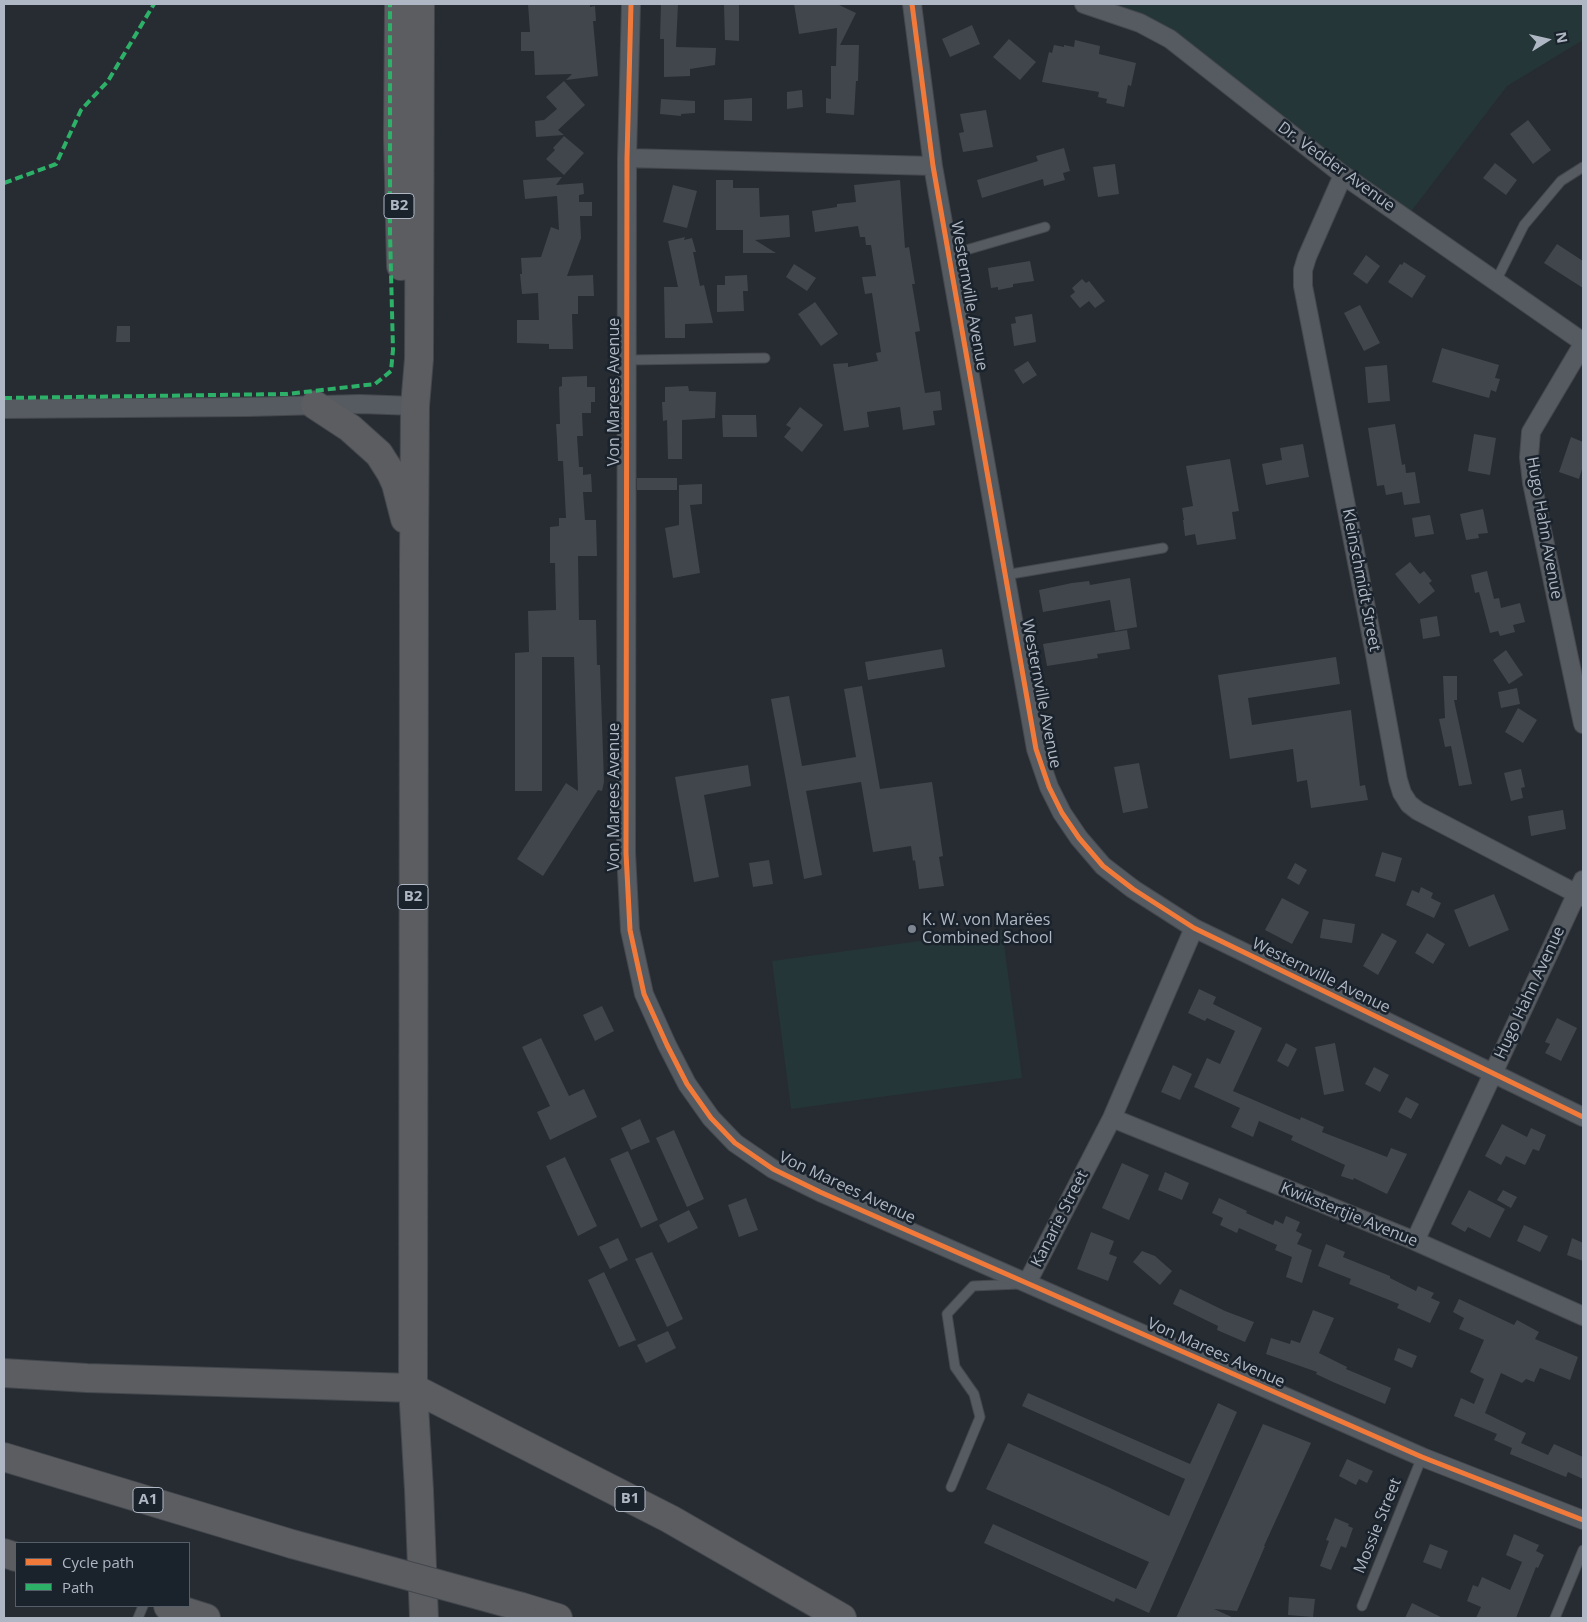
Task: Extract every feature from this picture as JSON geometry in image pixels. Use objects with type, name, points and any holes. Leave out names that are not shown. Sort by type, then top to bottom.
[{"type":"highway","name":"B2","points":[[399,4],[398,138],[403,359],[404,369],[415,406]]},
{"type":"highway","name":"B2","points":[[413,1388],[414,565],[415,406],[418,359],[420,4]]},
{"type":"highway","points":[[315,405],[350,428],[386,464],[396,484],[414,565]]},
{"type":"highway","points":[[4,1373],[87,1378],[413,1388],[424,1618]]},
{"type":"highway","name":"B1","points":[[413,1388],[670,1519],[842,1618]]},
{"type":"highway","name":"A1","points":[[4,1456],[292,1544],[558,1618]]},
{"type":"highway","points":[[413,1618],[419,1490]]},
{"type":"highway","points":[[171,1607],[206,1618]]},
{"type":"street","name":"Von Marees Avenue","points":[[631,4],[628,158],[626,852],[630,930],[644,994],[687,1084],[711,1118],[735,1143],[773,1169],[820,1192],[1422,1458],[1583,1520]]},
{"type":"street","name":"Westernville Avenue","points":[[912,4],[933,166],[1036,749],[1049,787],[1062,813],[1079,838],[1103,866],[1134,889],[1194,928],[1583,1117]]},
{"type":"street","name":"Dr. Vedder Avenue","points":[[1084,4],[1140,23],[1170,39],[1344,175],[1583,343]]},
{"type":"street","points":[[628,158],[933,166]]},
{"type":"street","name":"Kleinschmidt Street","points":[[1344,175],[1307,257],[1303,270],[1303,286],[1402,793],[1409,804],[1418,811],[1581,890]]},
{"type":"street","name":"Hugo Hahn Avenue","points":[[1583,343],[1531,432],[1529,457],[1532,482],[1583,724]]},
{"type":"street","points":[[4,409],[360,404],[415,406]]},
{"type":"street","name":"Hugo Hahn Avenue","points":[[1415,1241],[1581,890]]},
{"type":"street","name":"Kanarie Street","points":[[1027,1283],[1112,1118],[1194,928]]},
{"type":"street","name":"Kwikstertjie Avenue","points":[[1112,1118],[1415,1241],[1583,1316]]},
{"type":"lane","points":[[1496,281],[1524,225],[1561,181],[1583,167]]},
{"type":"lane","points":[[949,255],[1045,227]]},
{"type":"lane","points":[[627,360],[765,358]]},
{"type":"lane","points":[[1006,575],[1163,548]]},
{"type":"lane","name":"Kanarie Street","points":[[952,1487],[980,1418],[974,1394],[954,1367],[947,1314],[973,1286],[1027,1283]]},
{"type":"lane","name":"Mossie Street","points":[[1362,1606],[1422,1458]]},
{"type":"lane","points":[[1555,1618],[1583,1550]]},
{"type":"shaded area","points":[[1084,4],[1583,4],[1583,40],[1507,86],[1406,218],[1200,63]]},
{"type":"shaded area","points":[[1002,930],[1022,1078],[791,1109],[772,961]]},
{"type":"building","points":[[528,4],[590,4],[590,7],[595,6],[596,21],[593,21],[598,76],[566,80],[572,74],[535,75],[534,51],[521,51],[521,32],[530,32]]},
{"type":"building","points":[[661,4],[678,4],[676,47],[716,48],[715,65],[690,69],[690,76],[664,77],[664,39],[660,39]]},
{"type":"building","points":[[794,4],[837,4],[856,13],[840,45],[859,45],[858,81],[856,81],[854,115],[826,113],[826,98],[831,99],[831,66],[836,66],[837,28],[799,34]]},
{"type":"building","points":[[724,5],[739,5],[739,41],[725,40]]},
{"type":"building","points":[[972,25],[980,44],[950,57],[942,39]]},
{"type":"building","points":[[1009,39],[1036,62],[1020,80],[993,57]]},
{"type":"building","points":[[1075,40],[1100,46],[1099,54],[1136,63],[1131,86],[1128,85],[1124,107],[1106,103],[1107,99],[1098,97],[1099,92],[1042,82],[1049,52],[1052,53],[1054,45],[1074,47]]},
{"type":"building","points":[[564,81],[585,105],[558,130],[564,135],[536,137],[535,121],[544,120],[557,109],[546,97]]},
{"type":"building","points":[[802,90],[803,107],[787,109],[787,92]]},
{"type":"building","points":[[752,98],[752,121],[724,120],[724,100]]},
{"type":"building","points":[[661,99],[695,101],[695,113],[681,114],[681,116],[660,114]]},
{"type":"building","points":[[986,110],[993,147],[963,152],[959,133],[964,132],[960,114]]},
{"type":"building","points":[[1528,120],[1551,150],[1533,164],[1510,134]]},
{"type":"building","points":[[564,136],[584,153],[564,175],[546,159],[555,150],[553,148]]},
{"type":"building","points":[[1064,148],[1070,171],[1063,173],[1065,180],[1044,186],[1043,179],[982,198],[977,180],[1038,161],[1036,156]]},
{"type":"building","points":[[1495,163],[1517,180],[1506,195],[1483,178]]},
{"type":"building","points":[[1115,164],[1119,194],[1098,197],[1093,167]]},
{"type":"building","points":[[562,177],[556,185],[583,183],[584,194],[579,195],[579,202],[592,202],[592,216],[580,216],[581,238],[567,276],[593,275],[594,296],[578,296],[578,314],[572,314],[573,349],[549,349],[549,344],[517,343],[517,320],[539,320],[538,293],[522,294],[521,258],[541,257],[551,227],[559,230],[557,196],[525,199],[523,180]]},
{"type":"building","points":[[716,180],[733,180],[733,188],[759,188],[760,217],[789,215],[790,237],[755,240],[776,253],[743,253],[743,230],[716,230]]},
{"type":"building","points":[[900,180],[905,248],[909,247],[915,284],[912,284],[920,331],[915,332],[925,393],[940,391],[942,410],[933,411],[935,425],[903,430],[900,407],[867,412],[869,427],[844,431],[833,364],[848,363],[848,367],[878,361],[876,353],[881,352],[872,293],[865,294],[862,277],[876,276],[871,245],[866,245],[865,237],[860,237],[858,226],[815,232],[812,211],[837,207],[837,204],[856,202],[854,185]]},
{"type":"building","points":[[673,185],[697,191],[687,228],[663,222]]},
{"type":"building","points":[[685,237],[684,240],[692,238],[696,252],[693,252],[700,286],[704,285],[713,323],[685,324],[685,338],[665,338],[664,287],[678,287],[668,241]]},
{"type":"building","points":[[1557,244],[1583,261],[1583,288],[1544,263]]},
{"type":"building","points":[[1366,255],[1380,266],[1367,284],[1353,274]]},
{"type":"building","points":[[1030,261],[1034,281],[1013,284],[1013,287],[998,290],[998,287],[991,288],[988,268]]},
{"type":"building","points":[[1404,262],[1426,276],[1412,298],[1388,282],[1400,264],[1402,265]]},
{"type":"building","points":[[794,264],[816,278],[807,291],[786,277]]},
{"type":"building","points":[[747,275],[748,291],[743,291],[744,311],[717,312],[717,285],[725,285],[725,276]]},
{"type":"building","points":[[1082,279],[1086,283],[1089,281],[1105,301],[1095,308],[1089,301],[1080,308],[1070,296],[1075,292],[1072,288]]},
{"type":"building","points":[[815,302],[838,334],[821,346],[798,314]]},
{"type":"building","points":[[1360,305],[1380,343],[1364,351],[1344,313]]},
{"type":"building","points":[[1032,314],[1036,342],[1014,346],[1011,324],[1016,323],[1015,317]]},
{"type":"building","points":[[117,326],[130,326],[130,342],[116,342]]},
{"type":"building","points":[[1442,348],[1499,365],[1495,378],[1500,379],[1496,392],[1491,390],[1489,398],[1432,382]]},
{"type":"building","points":[[1028,361],[1037,375],[1023,384],[1014,370]]},
{"type":"building","points":[[1387,365],[1390,401],[1368,403],[1365,367]]},
{"type":"building","points":[[587,376],[587,387],[595,387],[595,402],[591,402],[591,413],[582,413],[583,436],[577,436],[579,467],[583,467],[583,475],[591,474],[592,492],[583,492],[585,520],[596,520],[597,556],[578,556],[579,620],[596,620],[597,665],[600,665],[604,782],[602,791],[598,790],[543,876],[517,859],[566,783],[578,791],[574,657],[542,657],[542,791],[515,791],[515,653],[529,652],[528,611],[556,610],[555,563],[550,563],[550,527],[559,526],[559,518],[566,518],[563,461],[558,461],[556,424],[560,424],[559,387],[562,386],[562,377]]},
{"type":"building","points":[[688,386],[689,391],[716,392],[715,418],[682,420],[682,459],[668,459],[667,420],[663,421],[662,402],[665,402],[665,387]]},
{"type":"building","points":[[800,407],[823,425],[802,452],[784,437],[791,428],[786,425]]},
{"type":"building","points":[[722,415],[756,415],[757,437],[723,437]]},
{"type":"building","points":[[1395,424],[1402,465],[1405,464],[1406,473],[1415,472],[1420,503],[1404,505],[1402,492],[1386,495],[1384,485],[1377,486],[1368,428]]},
{"type":"building","points":[[1474,434],[1496,438],[1490,475],[1468,471]]},
{"type":"building","points":[[1571,437],[1583,442],[1583,466],[1579,479],[1559,472]]},
{"type":"building","points":[[1303,444],[1309,477],[1266,485],[1262,464],[1282,460],[1280,448]]},
{"type":"building","points":[[1230,459],[1239,511],[1232,512],[1236,539],[1197,545],[1195,534],[1185,536],[1182,508],[1193,506],[1186,466]]},
{"type":"building","points":[[637,478],[677,478],[677,490],[637,490]]},
{"type":"building","points":[[702,484],[702,504],[690,505],[700,573],[673,578],[665,528],[679,525],[679,485]]},
{"type":"building","points":[[1483,509],[1488,533],[1478,534],[1479,538],[1466,540],[1460,514]]},
{"type":"building","points":[[1430,515],[1434,534],[1415,537],[1412,518]]},
{"type":"building","points":[[1410,562],[1420,574],[1424,571],[1432,581],[1429,583],[1435,591],[1419,604],[1395,574]]},
{"type":"building","points":[[1487,571],[1494,599],[1499,598],[1501,608],[1520,603],[1525,622],[1513,625],[1515,632],[1500,636],[1498,631],[1490,633],[1479,592],[1475,593],[1471,575]]},
{"type":"building","points":[[1130,578],[1137,627],[1115,631],[1110,600],[1043,612],[1039,590],[1072,583],[1089,581],[1090,585]]},
{"type":"building","points":[[1437,616],[1440,636],[1423,639],[1420,619]]},
{"type":"building","points":[[1127,630],[1130,649],[1097,654],[1098,658],[1047,666],[1043,644]]},
{"type":"building","points":[[942,649],[945,667],[868,680],[865,662]]},
{"type":"building","points":[[1506,650],[1523,675],[1509,684],[1493,660]]},
{"type":"building","points":[[1336,657],[1340,684],[1248,698],[1252,725],[1351,710],[1360,786],[1365,785],[1368,800],[1311,808],[1307,780],[1297,782],[1293,749],[1230,759],[1218,675]]},
{"type":"building","points":[[1443,676],[1457,676],[1457,700],[1454,700],[1472,784],[1459,786],[1451,746],[1445,747],[1439,719],[1445,718]]},
{"type":"building","points":[[862,686],[880,789],[932,782],[943,856],[939,857],[944,886],[919,889],[911,846],[873,852],[861,782],[806,791],[822,875],[804,879],[771,699],[789,696],[802,766],[856,757],[844,689]]},
{"type":"building","points":[[1517,688],[1520,704],[1501,708],[1498,692]]},
{"type":"building","points":[[1518,708],[1537,720],[1523,743],[1505,732]]},
{"type":"building","points":[[1139,763],[1148,808],[1123,813],[1114,767]]},
{"type":"building","points":[[748,765],[751,786],[704,795],[719,877],[694,882],[675,777]]},
{"type":"building","points":[[1521,769],[1525,787],[1521,788],[1523,798],[1511,801],[1504,773]]},
{"type":"building","points":[[1563,810],[1566,829],[1531,836],[1528,816]]},
{"type":"building","points":[[1382,852],[1402,858],[1395,882],[1375,876]]},
{"type":"building","points":[[769,860],[773,884],[753,887],[749,863]]},
{"type":"building","points":[[1295,863],[1307,870],[1299,885],[1287,878]]},
{"type":"building","points":[[1421,887],[1433,893],[1431,898],[1441,903],[1434,918],[1406,905],[1412,890],[1419,893]]},
{"type":"building","points":[[1494,894],[1509,930],[1469,947],[1454,910]]},
{"type":"building","points":[[1282,898],[1309,912],[1292,944],[1265,930]]},
{"type":"building","points":[[1323,919],[1355,924],[1352,943],[1320,938]]},
{"type":"building","points":[[1382,933],[1397,941],[1378,975],[1363,966]]},
{"type":"building","points":[[1427,933],[1445,944],[1433,964],[1415,953]]},
{"type":"building","points":[[1199,989],[1216,997],[1213,1004],[1262,1028],[1233,1091],[1300,1120],[1301,1117],[1324,1127],[1322,1132],[1387,1157],[1391,1148],[1407,1154],[1387,1194],[1354,1178],[1353,1180],[1341,1176],[1345,1165],[1291,1140],[1293,1136],[1259,1121],[1253,1137],[1231,1127],[1240,1108],[1194,1087],[1207,1058],[1220,1064],[1235,1031],[1207,1018],[1205,1021],[1188,1013]]},
{"type":"building","points":[[602,1006],[614,1031],[595,1041],[583,1015]]},
{"type":"building","points":[[1557,1018],[1577,1028],[1561,1061],[1545,1053],[1550,1044],[1545,1042]]},
{"type":"building","points":[[541,1038],[569,1096],[584,1089],[597,1117],[550,1140],[537,1112],[550,1106],[522,1047]]},
{"type":"building","points":[[1286,1043],[1297,1049],[1288,1067],[1277,1061]]},
{"type":"building","points":[[1335,1043],[1344,1091],[1324,1095],[1315,1047]]},
{"type":"building","points":[[1173,1065],[1192,1074],[1180,1100],[1161,1092]]},
{"type":"building","points":[[1374,1067],[1389,1075],[1380,1092],[1365,1084]]},
{"type":"building","points":[[1406,1097],[1419,1104],[1411,1119],[1398,1112]]},
{"type":"building","points":[[640,1119],[650,1142],[631,1150],[621,1128]]},
{"type":"building","points":[[1502,1124],[1527,1137],[1531,1128],[1546,1135],[1539,1151],[1533,1149],[1525,1165],[1506,1156],[1501,1165],[1485,1156]]},
{"type":"building","points":[[674,1130],[704,1199],[687,1207],[656,1138]]},
{"type":"building","points":[[628,1151],[658,1220],[641,1228],[610,1159]]},
{"type":"building","points":[[565,1157],[597,1226],[578,1236],[546,1166]]},
{"type":"building","points":[[1122,1163],[1149,1175],[1129,1220],[1102,1208]]},
{"type":"building","points":[[1165,1172],[1189,1183],[1182,1200],[1158,1190]]},
{"type":"building","points":[[1469,1190],[1505,1209],[1490,1238],[1468,1227],[1465,1232],[1451,1224]]},
{"type":"building","points":[[1503,1190],[1517,1197],[1511,1208],[1497,1200]]},
{"type":"building","points":[[746,1198],[758,1230],[739,1237],[728,1205]]},
{"type":"building","points":[[1219,1198],[1273,1225],[1275,1220],[1283,1224],[1286,1216],[1300,1222],[1296,1231],[1302,1234],[1297,1244],[1312,1250],[1302,1283],[1286,1277],[1292,1257],[1275,1250],[1277,1245],[1239,1228],[1237,1233],[1220,1225],[1223,1218],[1212,1213]]},
{"type":"building","points":[[689,1210],[698,1228],[668,1243],[659,1225]]},
{"type":"building","points":[[1524,1225],[1548,1236],[1540,1252],[1517,1241]]},
{"type":"building","points":[[1091,1232],[1114,1241],[1109,1254],[1117,1257],[1108,1281],[1077,1269]]},
{"type":"building","points":[[618,1238],[628,1260],[610,1269],[599,1247]]},
{"type":"building","points":[[1572,1238],[1583,1243],[1583,1261],[1567,1255]]},
{"type":"building","points":[[1326,1244],[1345,1252],[1343,1257],[1390,1276],[1390,1278],[1416,1291],[1418,1286],[1434,1293],[1431,1298],[1440,1302],[1430,1323],[1397,1308],[1399,1304],[1349,1284],[1351,1279],[1318,1266]]},
{"type":"building","points":[[1142,1251],[1155,1256],[1172,1271],[1160,1285],[1133,1262]]},
{"type":"building","points":[[652,1252],[683,1319],[667,1327],[635,1259]]},
{"type":"building","points":[[604,1272],[636,1340],[619,1347],[588,1280]]},
{"type":"building","points":[[1180,1289],[1225,1311],[1254,1322],[1245,1342],[1217,1330],[1218,1326],[1173,1304]]},
{"type":"building","points":[[1459,1299],[1514,1325],[1517,1320],[1539,1332],[1535,1339],[1578,1357],[1570,1380],[1540,1368],[1534,1382],[1526,1379],[1522,1383],[1501,1373],[1485,1413],[1526,1433],[1521,1443],[1548,1455],[1554,1444],[1583,1457],[1583,1479],[1568,1472],[1566,1477],[1510,1454],[1512,1448],[1494,1440],[1497,1434],[1454,1416],[1461,1398],[1474,1404],[1484,1379],[1470,1372],[1484,1340],[1459,1329],[1464,1318],[1453,1312]]},
{"type":"building","points":[[1313,1310],[1334,1318],[1319,1353],[1347,1367],[1346,1369],[1391,1388],[1385,1404],[1316,1374],[1317,1372],[1266,1354],[1271,1338],[1290,1344],[1291,1340],[1300,1343]]},
{"type":"building","points":[[668,1331],[676,1348],[646,1363],[637,1345]]},
{"type":"building","points":[[1398,1348],[1417,1356],[1412,1368],[1394,1360]]},
{"type":"building","points":[[1028,1393],[1190,1464],[1218,1403],[1237,1412],[1149,1613],[1116,1598],[1114,1602],[984,1543],[993,1524],[1136,1589],[1149,1562],[986,1489],[1008,1443],[1169,1516],[1185,1479],[1022,1406]]},
{"type":"building","points":[[1263,1424],[1311,1443],[1237,1611],[1214,1609],[1234,1618],[1176,1618]]},
{"type":"building","points":[[1347,1459],[1373,1471],[1367,1483],[1359,1479],[1356,1485],[1339,1476]]},
{"type":"building","points":[[1335,1518],[1349,1524],[1348,1526],[1353,1528],[1346,1548],[1341,1546],[1331,1570],[1320,1566],[1329,1541],[1326,1540]]},
{"type":"building","points":[[1514,1534],[1539,1545],[1536,1551],[1544,1555],[1538,1568],[1536,1567],[1516,1618],[1476,1618],[1481,1607],[1467,1601],[1473,1585],[1478,1587],[1482,1577],[1510,1590],[1522,1562],[1506,1555]]},
{"type":"building","points":[[1430,1544],[1448,1551],[1441,1569],[1423,1562]]},
{"type":"building","points":[[1289,1597],[1315,1599],[1313,1617],[1288,1615]]},
{"type":"building","points":[[1412,1603],[1443,1618],[1405,1618]]},
{"type":"marked path","points":[[4,183],[56,164],[81,110],[108,81],[154,4]]},
{"type":"marked path","points":[[4,398],[287,394],[375,384],[391,371],[393,350],[390,233],[390,4]]},
{"type":"cycle path","points":[[631,4],[627,158],[626,853],[630,930],[644,994],[687,1084],[711,1118],[735,1143],[773,1169],[820,1192],[1422,1457],[1583,1520]]},
{"type":"cycle path","points":[[912,4],[933,166],[1036,749],[1049,787],[1062,813],[1079,838],[1103,866],[1133,889],[1194,928],[1583,1117]]},
{"type":"place","name":"K. W. von Marëes Combined School","points":[[912,929]]}]
